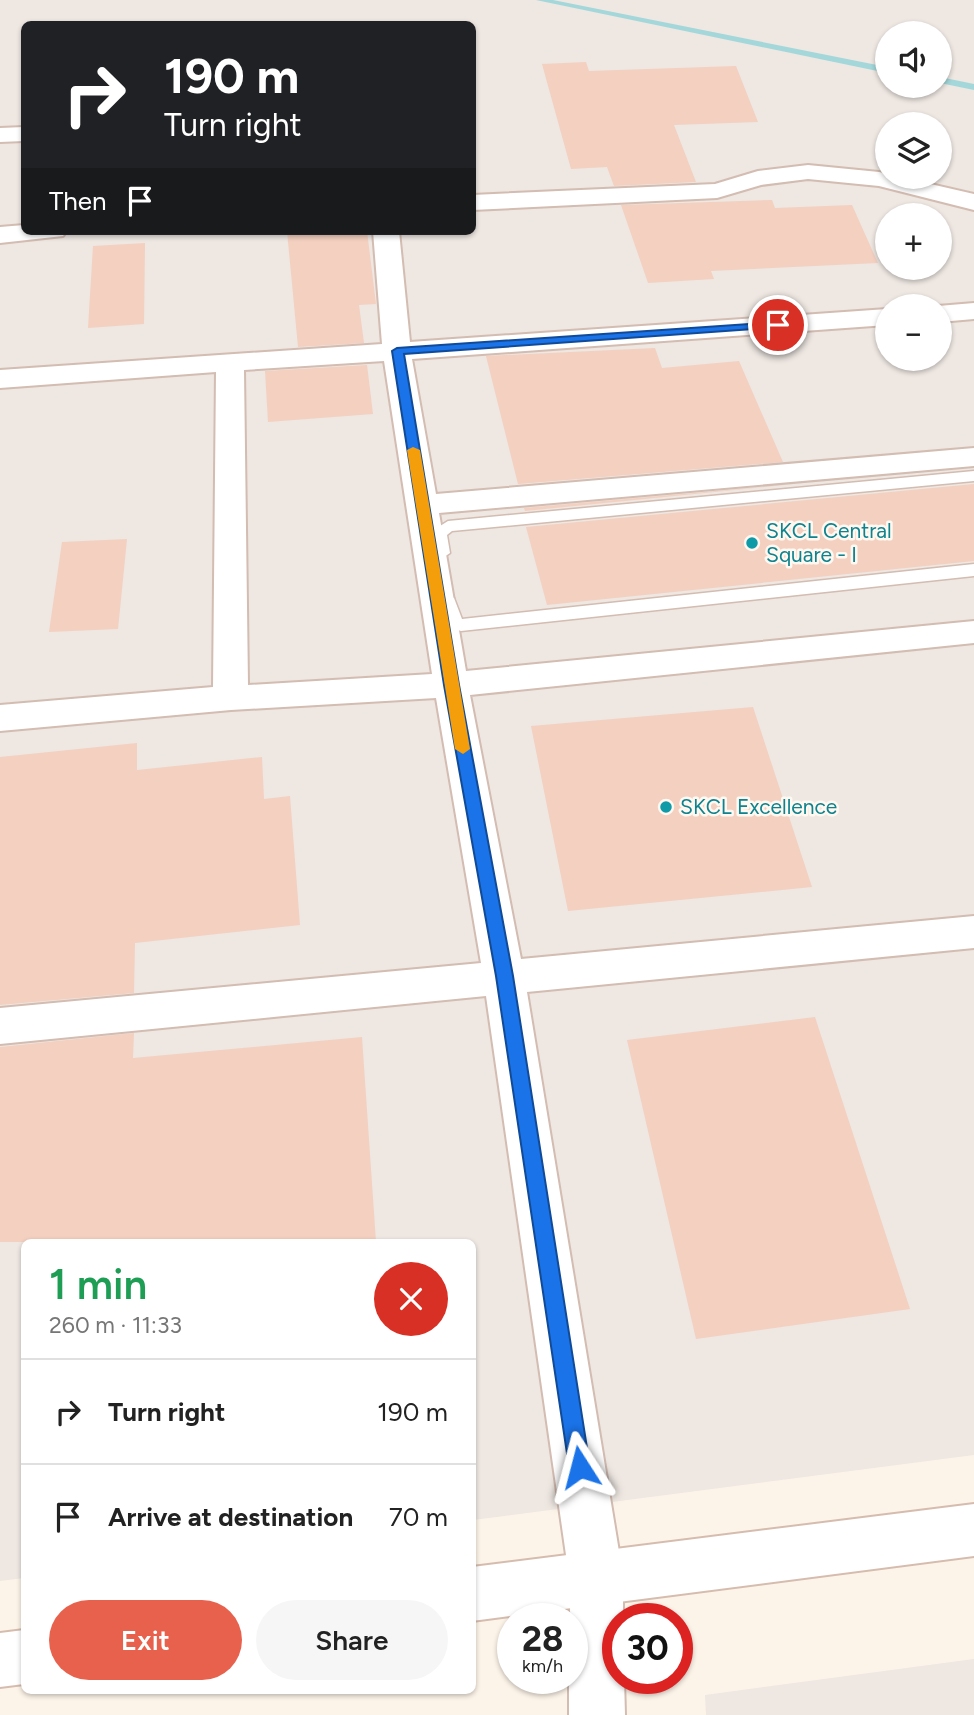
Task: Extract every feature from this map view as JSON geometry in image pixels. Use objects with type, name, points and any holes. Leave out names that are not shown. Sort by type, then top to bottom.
[{"type":"street","points":[[0,135],[21,134]]},
{"type":"street","points":[[476,203],[717,191],[758,178],[808,172],[878,178],[974,202]]},
{"type":"street","points":[[0,234],[21,233]]},
{"type":"street","points":[[386,235],[397,351],[451,685],[504,976],[596,1576],[597,1715]]},
{"type":"street","points":[[952,313],[974,311]]},
{"type":"street","points":[[0,379],[875,318]]},
{"type":"street","points":[[230,363],[230,698]]},
{"type":"street","points":[[422,505],[974,457]]},
{"type":"street","points":[[0,718],[230,698],[451,685],[974,632]]},
{"type":"street","points":[[0,1026],[974,932]]},
{"type":"street","points":[[476,1593],[596,1576],[974,1530]]},
{"type":"street","points":[[0,1660],[21,1657]]},
{"type":"lane","points":[[974,476],[448,526],[438,533],[451,619],[456,625],[974,570]]},
{"type":"shaded area","points":[[0,0],[974,0],[974,1455],[476,1520],[476,1239],[21,1239],[21,1578],[0,1581]]},
{"type":"shaded area","points":[[974,1659],[974,1715],[706,1715],[705,1695]]},
{"type":"building","points":[[586,62],[589,71],[736,66],[758,122],[674,125],[696,182],[614,186],[607,167],[571,169],[542,64]]},
{"type":"building","points":[[772,200],[775,208],[852,205],[875,256],[875,263],[711,271],[714,279],[648,283],[621,205]]},
{"type":"building","points":[[287,235],[367,235],[376,304],[359,305],[364,343],[298,347]]},
{"type":"building","points":[[145,243],[144,324],[88,328],[93,246]]},
{"type":"building","points":[[655,348],[662,368],[739,361],[783,462],[518,484],[486,356]]},
{"type":"building","points":[[367,365],[373,414],[268,422],[265,371]]},
{"type":"building","points":[[794,484],[525,511],[524,508]]},
{"type":"building","name":"SKCL Central Square - I","points":[[974,484],[974,561],[547,605],[526,527]]},
{"type":"building","points":[[127,539],[118,629],[49,632],[62,542]]},
{"type":"building","name":"SKCL Excellence","points":[[753,707],[812,887],[568,911],[531,726]]},
{"type":"building","points":[[137,743],[137,770],[262,757],[264,799],[290,796],[300,925],[135,943],[134,993],[0,1005],[0,757]]},
{"type":"building","points":[[815,1017],[910,1309],[696,1339],[627,1040]]},
{"type":"building","points":[[134,1033],[133,1058],[362,1037],[376,1239],[21,1239],[21,1242],[0,1242],[0,1047]]},
{"type":"waterway","points":[[540,0],[875,68]]},
{"type":"waterway","points":[[952,82],[974,87]]},
{"type":"slow traffic","points":[[413,450],[463,749]]},
{"type":"place","name":"SKCL Central Square - I","points":[[752,543]]},
{"type":"place","name":"SKCL Excellence","points":[[666,807]]},
{"type":"route","points":[[580,1467],[504,976],[451,685],[397,351],[778,325]]}]
